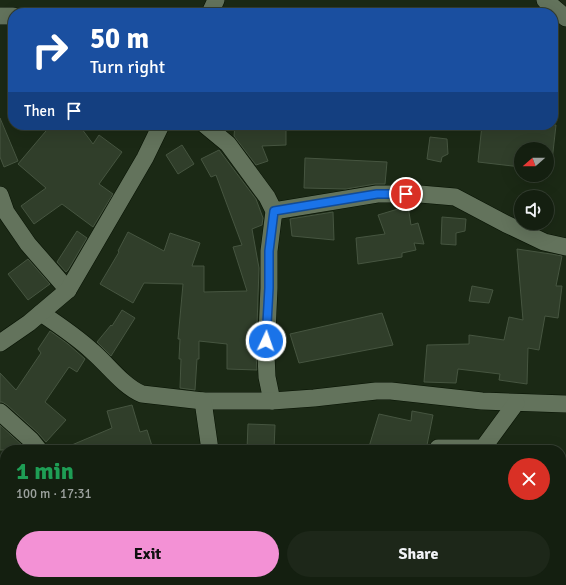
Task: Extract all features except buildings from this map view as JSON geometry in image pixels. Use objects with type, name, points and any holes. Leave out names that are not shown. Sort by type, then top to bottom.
[{"type":"street","points":[[545,0],[554,8]]},
{"type":"street","points":[[558,11],[566,18]]},
{"type":"street","points":[[0,342],[29,323],[68,290],[145,158],[159,130]]},
{"type":"street","points":[[211,130],[228,144],[267,197],[274,211],[269,251],[266,355],[267,377],[272,401]]},
{"type":"street","points":[[274,211],[377,194],[420,194],[455,197],[544,242],[566,247]]},
{"type":"street","points":[[0,195],[6,212],[28,244],[68,290]]},
{"type":"street","points":[[41,313],[80,341],[128,386],[142,394],[203,401],[272,401],[376,391],[391,391],[482,402],[566,404]]},
{"type":"street","points":[[203,401],[209,445]]},
{"type":"street","points":[[485,445],[516,403]]},
{"type":"street","points":[[0,412],[35,445]]},
{"type":"route","points":[[266,341],[269,288],[269,251],[274,211],[377,194],[406,194]]}]
